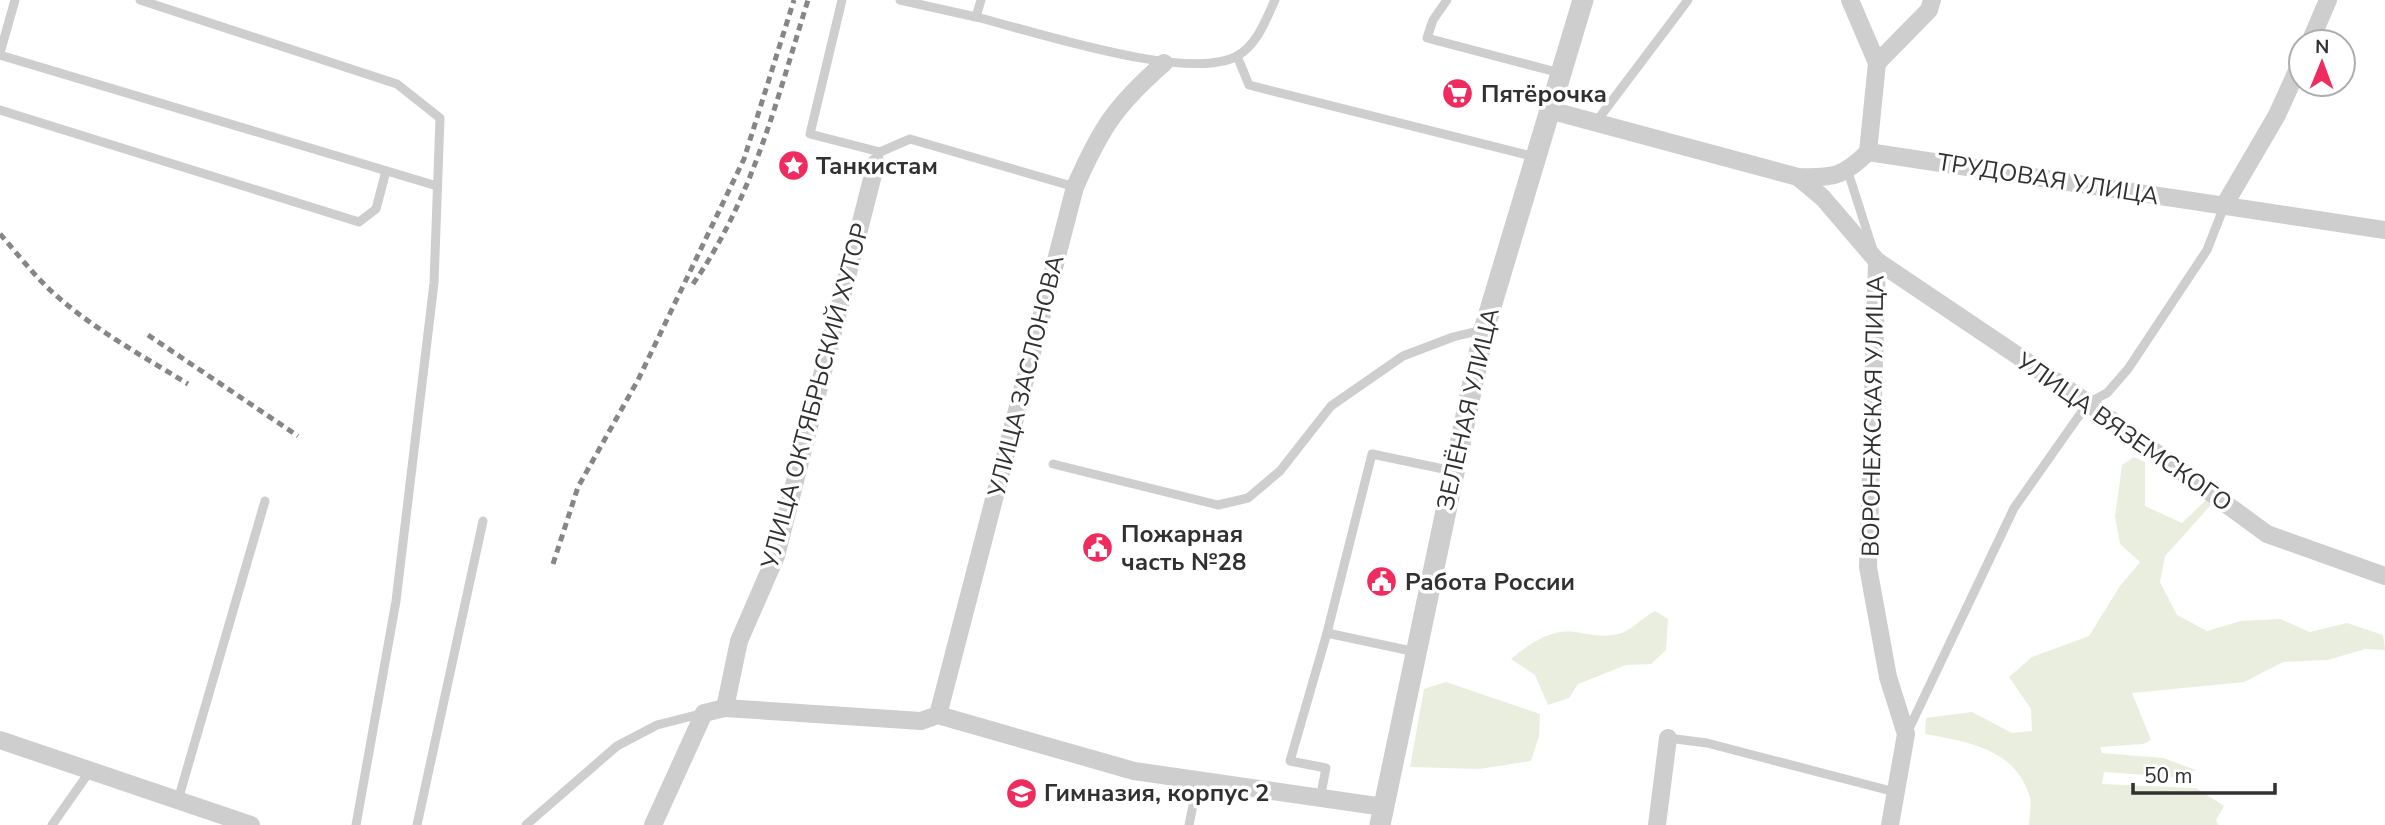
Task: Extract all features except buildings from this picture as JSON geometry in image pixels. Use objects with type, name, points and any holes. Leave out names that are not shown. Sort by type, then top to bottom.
[{"type":"street","name":"ЗЕЛЁНАЯ УЛИЦА","points":[[1382,816],[1484,330],[1583,0]]},
{"type":"street","points":[[1549,110],[1798,177],[1826,178],[1848,172],[1868,152],[1877,63],[1850,0]]},
{"type":"street","points":[[1877,63],[1928,10],[1932,0]]},
{"type":"street","points":[[2316,28],[2328,0]]},
{"type":"street","name":"УЛИЦА ЗАСЛОНОВА","points":[[938,715],[1075,187],[1098,136],[1125,98],[1164,63]]},
{"type":"street","name":"ВОРОНЕЖСКАЯ УЛИЦА","points":[[2225,204],[2287,93]]},
{"type":"street","name":"ТРУДОВАЯ УЛИЦА","points":[[1868,152],[2385,230]]},
{"type":"street","name":"УЛИЦА ОКТЯБРЬСКИЙ ХУТОР","points":[[725,708],[739,642],[776,556],[878,158]]},
{"type":"street","name":"УЛИЦА ВЯЗЕМСКОГО","points":[[1798,177],[1823,198],[1877,261],[2088,403],[2267,534],[2385,576]]},
{"type":"street","name":"ВОРОНЕЖСКАЯ УЛИЦА","points":[[1877,261],[1868,567],[1888,677],[1906,734],[1889,825]]},
{"type":"street","points":[[653,825],[704,713],[725,708],[921,721],[938,715],[1134,771],[1320,799],[1382,816]]},
{"type":"street","points":[[1657,825],[1668,738]]},
{"type":"street","points":[[0,740],[251,825]]},
{"type":"lane","points":[[15,0],[0,54],[437,186]]},
{"type":"lane","points":[[140,0],[397,84],[439,118],[434,283],[396,601],[356,825]]},
{"type":"lane","points":[[842,0],[810,134],[878,158],[910,139],[1075,187]]},
{"type":"lane","points":[[900,0],[1164,63],[1210,66],[1237,56],[1256,41],[1275,0]]},
{"type":"lane","points":[[976,17],[981,0]]},
{"type":"lane","points":[[1447,0],[1433,20],[1427,38],[1561,73]]},
{"type":"lane","points":[[1595,124],[1688,0]]},
{"type":"lane","points":[[1237,56],[1249,85],[1535,157]]},
{"type":"lane","points":[[0,110],[359,222],[376,209],[386,171]]},
{"type":"lane","points":[[1848,172],[1877,261]]},
{"type":"lane","name":"ВОРОНЕЖСКАЯ УЛИЦА","points":[[1906,734],[2014,508],[2088,403],[2107,393],[2128,369],[2207,250],[2225,204]]},
{"type":"lane","points":[[1053,464],[1219,505],[1248,498],[1280,471],[1331,406],[1339,400],[1403,356],[1453,337],[1484,330]]},
{"type":"lane","points":[[1320,799],[1326,768],[1290,761],[1372,454],[1454,471]]},
{"type":"lane","points":[[178,800],[265,501]]},
{"type":"lane","points":[[417,825],[483,521]]},
{"type":"lane","points":[[1326,633],[1416,652]]},
{"type":"lane","points":[[526,825],[617,746],[657,724],[704,713]]},
{"type":"lane","points":[[1668,738],[1707,743],[1895,792]]},
{"type":"lane","points":[[52,825],[90,771]]},
{"type":"lane","points":[[1189,825],[1198,781]]},
{"type":"shaded area","points":[[2134,457],[2145,462],[2145,506],[2182,523],[2206,500],[2211,505],[2165,556],[2160,582],[2177,615],[2207,631],[2241,621],[2280,619],[2310,632],[2347,623],[2383,635],[2385,650],[2365,649],[2328,660],[2283,662],[2244,682],[2132,693],[2151,740],[2143,744],[2100,747],[2102,753],[2163,758],[2196,770],[2174,777],[2104,772],[2102,784],[2196,788],[2224,806],[2216,820],[2218,825],[2029,825],[2030,798],[2024,782],[2014,768],[2002,758],[1974,745],[1925,734],[1926,718],[1972,712],[2012,733],[2032,731],[2031,709],[2009,677],[2032,657],[2089,636],[2120,586],[2140,562],[2120,544],[2115,517],[2122,465]]},
{"type":"shaded area","points":[[1655,611],[1668,619],[1666,650],[1651,664],[1626,665],[1578,684],[1569,698],[1548,705],[1535,675],[1511,659],[1548,635],[1566,632],[1601,636],[1618,634]]},
{"type":"shaded area","points":[[1446,682],[1540,714],[1539,736],[1531,761],[1479,769],[1410,767],[1424,689]]},
{"type":"railway","points":[[553,564],[578,487],[638,380],[744,159],[794,0]]},
{"type":"railway","points":[[693,284],[714,251],[748,182],[774,111],[808,0]]},
{"type":"railway","points":[[0,234],[37,277],[65,303],[116,340],[188,384]]},
{"type":"railway","points":[[148,335],[298,436]]},
{"type":"place","name":"Пятёрочка","points":[[1458,94]]},
{"type":"place","name":"Танкистам","points":[[793,166]]},
{"type":"place","name":"Пожарная часть №28","points":[[1098,548]]},
{"type":"place","name":"Работа России","points":[[1382,582]]},
{"type":"place","name":"Гимназия, корпус 2","points":[[1021,793]]}]
